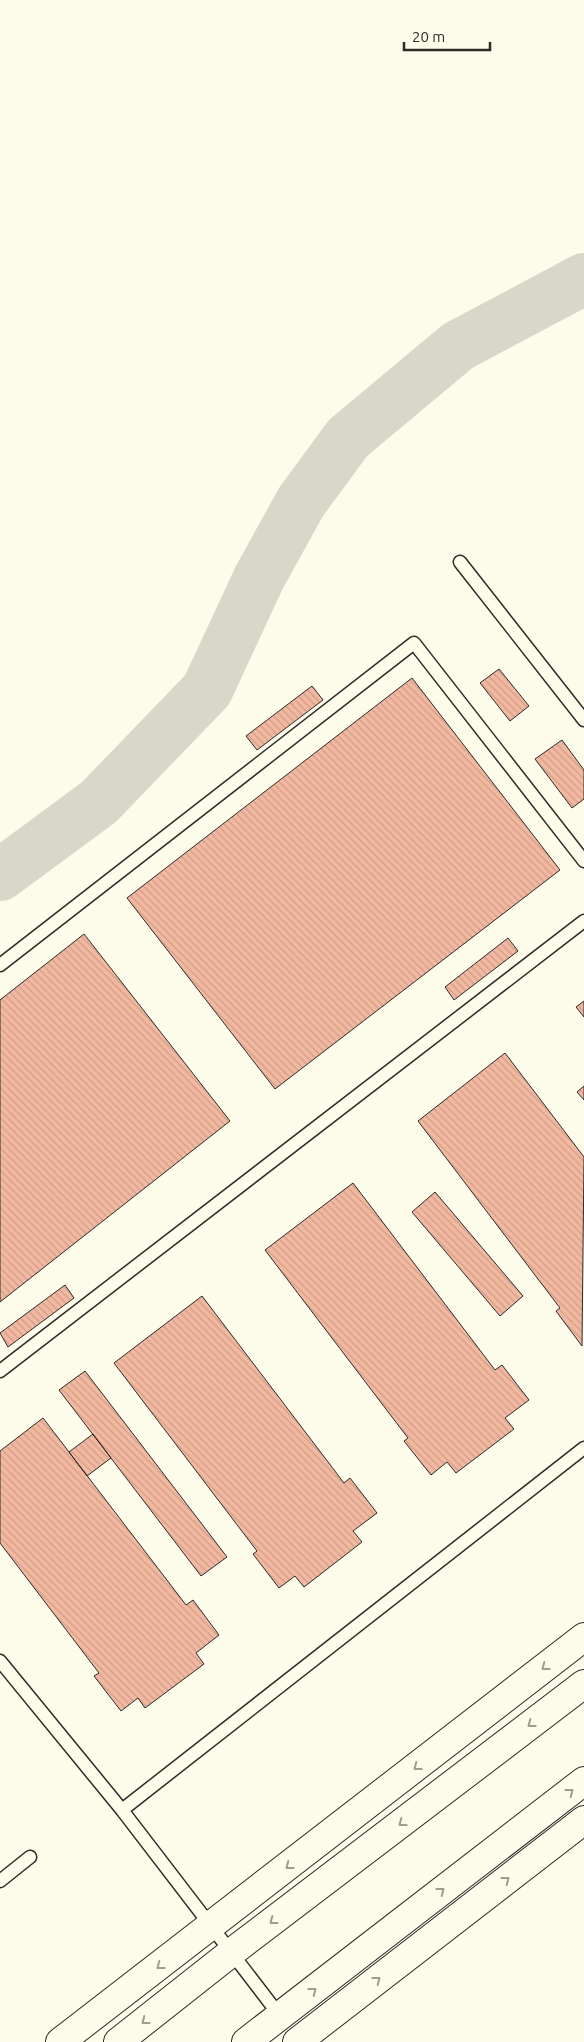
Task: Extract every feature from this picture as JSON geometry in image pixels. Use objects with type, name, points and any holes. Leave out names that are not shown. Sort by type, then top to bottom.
[{"type":"street","points":[[60,2042],[584,1638]]},
{"type":"street","points":[[118,2042],[232,1952],[584,1684]]},
{"type":"street","points":[[246,2042],[584,1781]]},
{"type":"street","points":[[297,2042],[584,1820]]},
{"type":"lane","points":[[460,562],[584,720]]},
{"type":"lane","points":[[0,965],[414,643],[584,861]]},
{"type":"lane","points":[[0,1371],[584,921]]},
{"type":"lane","points":[[122,1810],[584,1448]]},
{"type":"lane","points":[[0,1661],[122,1810],[280,2016]]},
{"type":"lane","points":[[0,1880],[30,1857]]},
{"type":"building","points":[[499,669],[529,706],[510,721],[480,683]]},
{"type":"building","points":[[412,678],[560,870],[275,1089],[127,898]]},
{"type":"building","points":[[312,686],[323,700],[257,750],[246,736]]},
{"type":"building","points":[[562,740],[584,770],[584,799],[572,808],[535,759]]},
{"type":"building","points":[[84,934],[230,1121],[0,1302],[0,1000]]},
{"type":"building","points":[[508,938],[518,951],[454,1000],[445,987]]},
{"type":"building","points":[[584,1001],[584,1017],[576,1007]]},
{"type":"building","points":[[505,1053],[584,1157],[582,1346],[556,1311],[560,1308],[418,1121]]},
{"type":"building","points":[[584,1086],[584,1100],[577,1092]]},
{"type":"building","points":[[353,1183],[495,1370],[502,1365],[529,1400],[505,1418],[514,1429],[456,1473],[447,1462],[431,1475],[404,1441],[408,1438],[265,1250]]},
{"type":"building","points":[[435,1192],[523,1296],[500,1316],[412,1212]]},
{"type":"building","points":[[65,1285],[74,1298],[8,1347],[0,1333]]},
{"type":"building","points":[[202,1296],[344,1483],[350,1478],[377,1513],[353,1531],[362,1542],[304,1587],[295,1576],[279,1588],[253,1554],[257,1551],[114,1363]]},
{"type":"building","points":[[85,1371],[227,1557],[201,1576],[59,1390]]},
{"type":"building","points":[[43,1418],[186,1605],[193,1600],[219,1635],[196,1653],[204,1664],[145,1708],[138,1698],[121,1711],[94,1676],[99,1673],[0,1543],[0,1451]]},
{"type":"building","points":[[93,1434],[111,1458],[87,1476],[69,1452]]},
{"type":"waterway","points":[[0,875],[99,802],[207,690],[259,578],[301,502],[348,438],[458,346],[584,279]]}]
